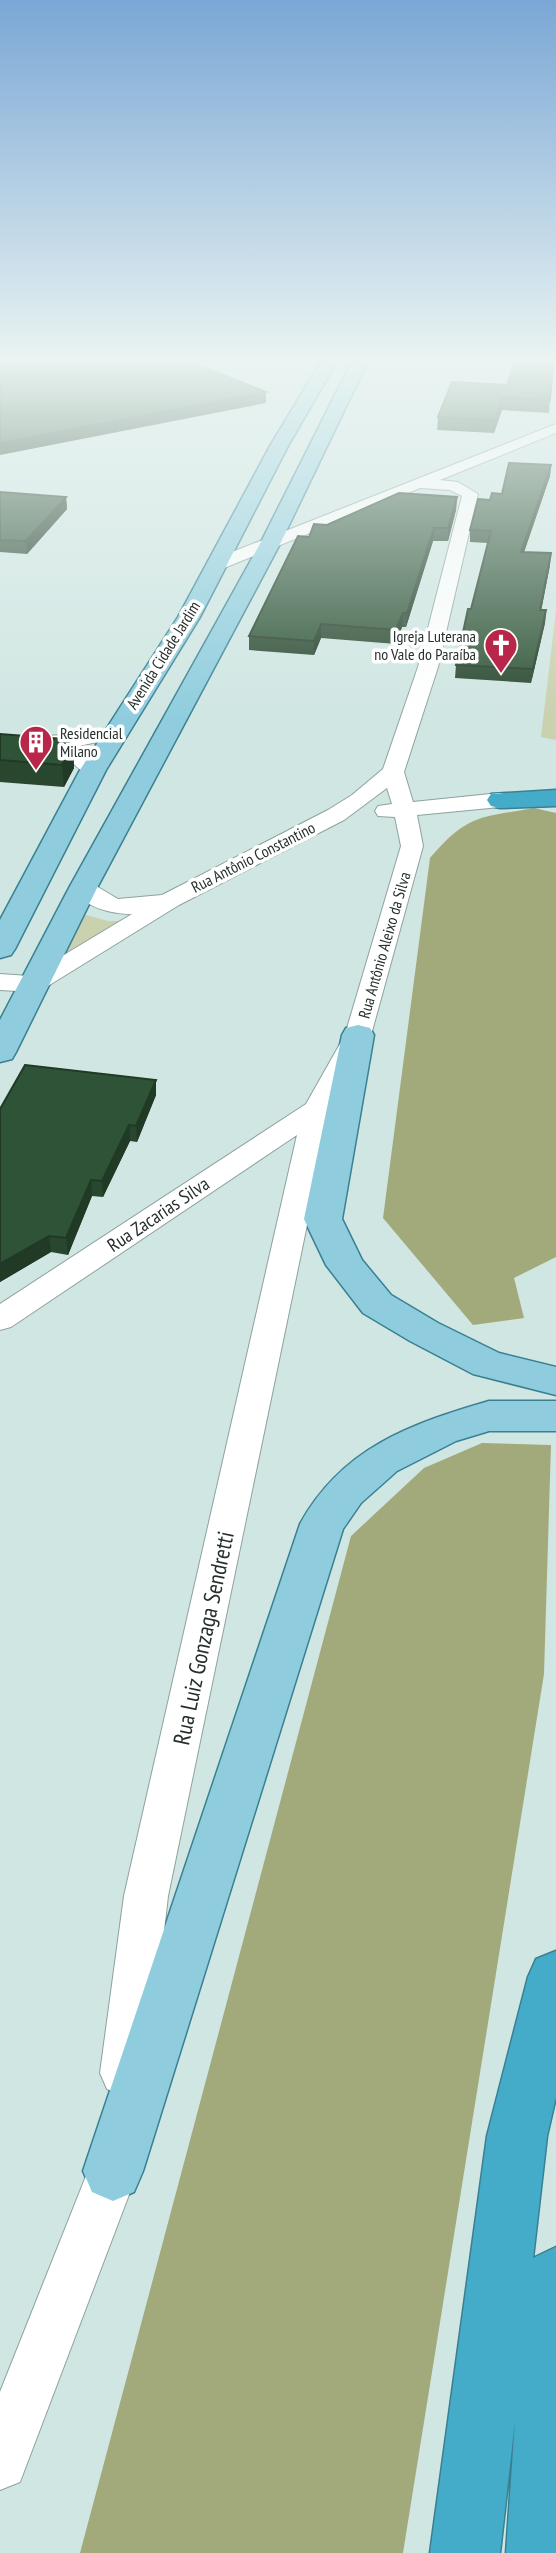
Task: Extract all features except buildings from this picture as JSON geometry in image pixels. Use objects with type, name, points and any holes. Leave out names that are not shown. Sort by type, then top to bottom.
[{"type":"highway","points":[[500,800],[556,797]]},
{"type":"highway","points":[[465,2553],[517,2136],[556,1977]]},
{"type":"highway","points":[[541,2553],[556,2279]]},
{"type":"main road","name":"Avenida Cidade Jardim","points":[[0,949],[93,770],[188,617],[261,482]]},
{"type":"main road","name":"Avenida Cidade Jardim","points":[[0,1052],[83,888],[271,542],[300,482]]},
{"type":"main road","points":[[358,1035],[323,1219],[345,1265],[377,1304],[424,1332],[487,1364],[556,1381]]},
{"type":"main road","points":[[113,2171],[322,1524],[346,1493],[382,1460],[441,1430],[489,1416],[556,1416]]},
{"type":"street","points":[[218,564],[421,482]]},
{"type":"street","points":[[393,772],[428,667],[470,495],[453,485],[414,485]]},
{"type":"street","points":[[288,506],[298,513],[311,516],[341,516]]},
{"type":"street","points":[[93,770],[72,753],[19,742],[79,741],[114,733]]},
{"type":"street","name":"Rua Antônio Aleixo da Silva","points":[[317,1109],[358,1035],[412,846],[393,772]]},
{"type":"street","name":"Rua Antônio Constantino","points":[[34,984],[171,900],[336,815],[360,800],[393,772]]},
{"type":"street","points":[[412,846],[439,823],[500,800]]},
{"type":"street","name":"Rua Antônio Constantino","points":[[336,815],[500,800]]},
{"type":"street","name":"Rua Antônio Constantino","points":[[83,888],[95,899],[124,908],[171,900]]},
{"type":"street","points":[[0,982],[34,984]]},
{"type":"street","name":"Rua Zacarias Silva","points":[[0,1319],[317,1109]]},
{"type":"street","name":"Rua Luiz Gonzaga Sendretti","points":[[0,2462],[113,2171],[146,1896],[317,1109]]},
{"type":"green space","points":[[556,610],[556,740],[541,737]]},
{"type":"green space","points":[[534,808],[556,813],[556,1257],[514,1278],[524,1318],[473,1325],[383,1218],[430,858],[465,825],[487,817]]},
{"type":"green space","points":[[83,914],[108,921],[122,921],[55,960]]},
{"type":"green space","points":[[482,1443],[551,1445],[544,1674],[403,2553],[80,2553],[351,1536],[424,1468]]},
{"type":"place","name":"Igreja Luterana no Vale do Paraíba","points":[[501,675]]},
{"type":"place","name":"Residencial Milano","points":[[36,772]]}]
